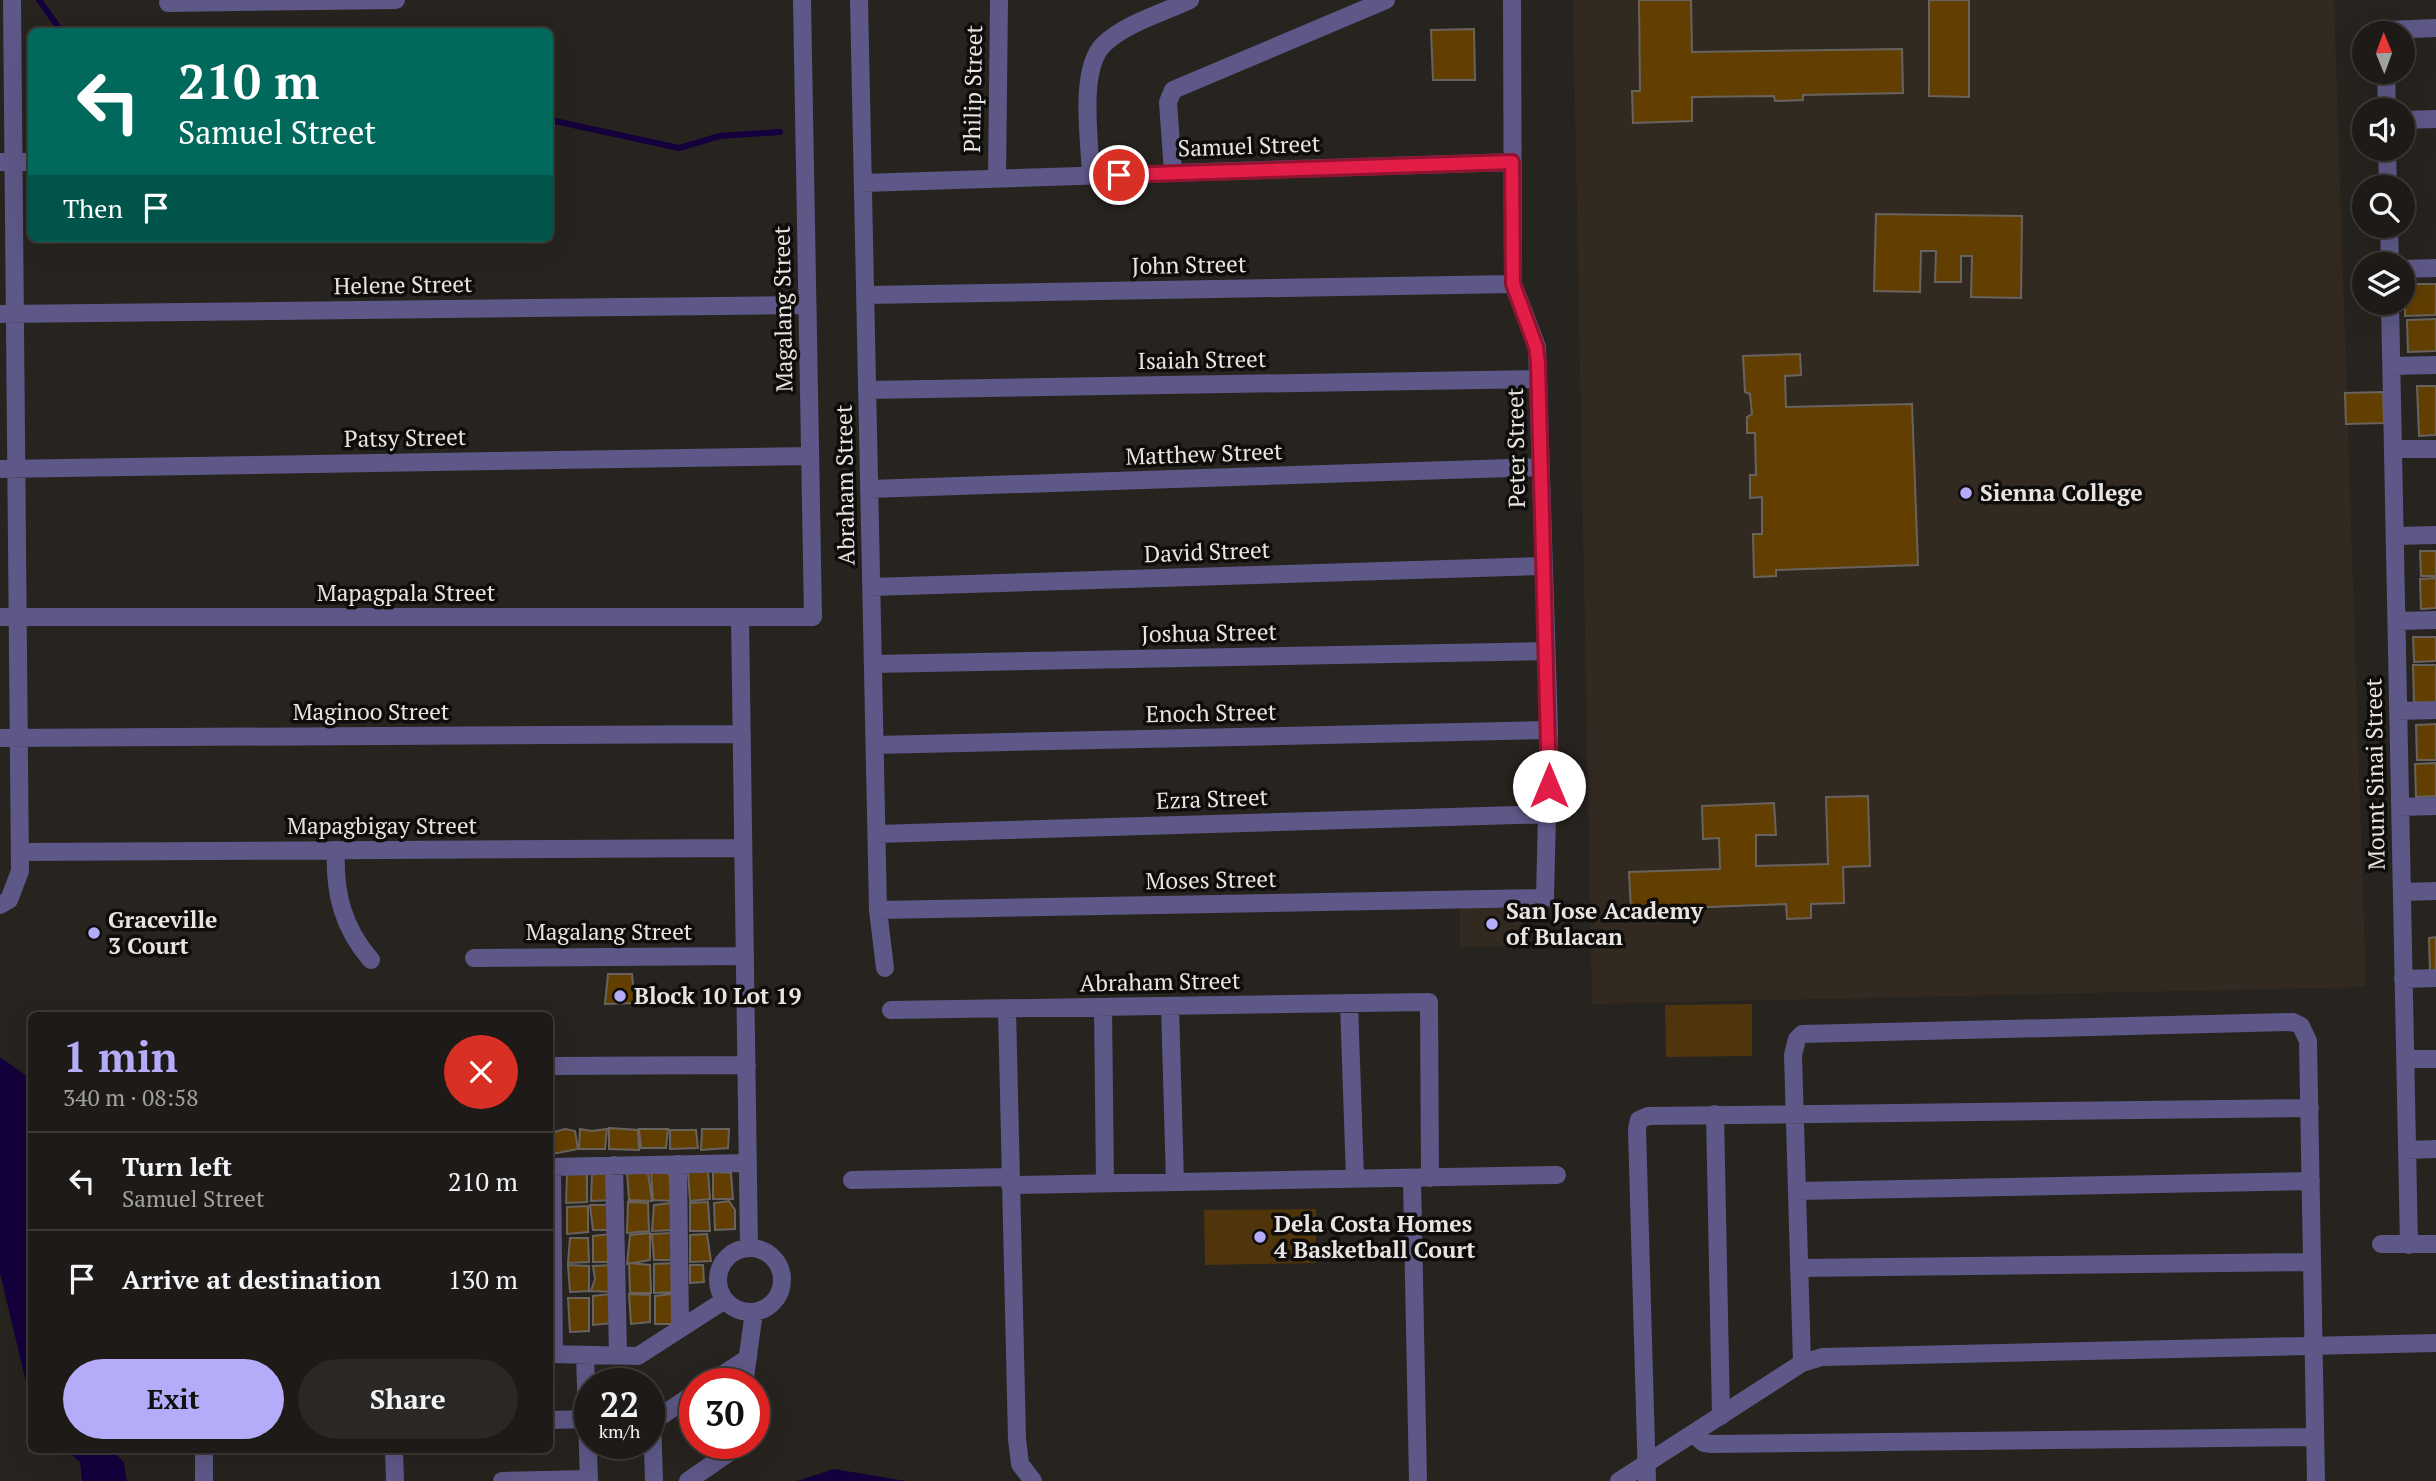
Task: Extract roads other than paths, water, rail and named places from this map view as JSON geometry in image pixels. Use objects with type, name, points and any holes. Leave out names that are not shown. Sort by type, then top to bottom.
[{"type":"street","points":[[0,905],[9,900],[17,886],[20,852],[19,738],[9,617],[8,314],[15,162],[12,0]]},
{"type":"street","points":[[168,3],[396,0]]},
{"type":"street","name":"Magalang Street","points":[[802,0],[813,617]]},
{"type":"street","name":"Abraham Street","points":[[859,0],[878,910],[885,968]]},
{"type":"street","name":"Philip Street","points":[[997,179],[999,0]]},
{"type":"street","points":[[1091,176],[1088,84],[1091,63],[1102,45],[1119,32],[1190,0]]},
{"type":"street","points":[[1173,173],[1168,102],[1173,90],[1385,0]]},
{"type":"street","name":"Peter Street","points":[[1512,0],[1513,284],[1536,347],[1538,379],[1549,730],[1545,898]]},
{"type":"street","points":[[2415,29],[2436,28]]},
{"type":"street","points":[[2415,120],[2436,119]]},
{"type":"street","name":"Samuel Street","points":[[863,183],[1512,162]]},
{"type":"street","points":[[2415,269],[2436,268]]},
{"type":"street","name":"John Street","points":[[865,295],[1513,284]]},
{"type":"street","name":"Helene Street","points":[[8,314],[807,304]]},
{"type":"street","name":"Mount Sinai Street","points":[[2390,315],[2409,1245]]},
{"type":"street","points":[[2392,366],[2436,365]]},
{"type":"street","name":"Isaiah Street","points":[[867,390],[1538,379]]},
{"type":"street","points":[[2393,449],[2436,449]]},
{"type":"street","name":"Patsy Street","points":[[8,469],[810,456]]},
{"type":"street","name":"Matthew Street","points":[[869,489],[1540,467]]},
{"type":"street","points":[[2395,536],[2436,536]]},
{"type":"street","name":"David Street","points":[[871,587],[1543,566]]},
{"type":"street","name":"Mapagpala Street","points":[[9,617],[813,617]]},
{"type":"street","points":[[740,617],[749,1248]]},
{"type":"street","points":[[2397,621],[2436,620]]},
{"type":"street","name":"Joshua Street","points":[[873,664],[1546,650]]},
{"type":"street","points":[[2398,711],[2436,710]]},
{"type":"street","name":"Enoch Street","points":[[875,745],[1549,730]]},
{"type":"street","name":"Maginoo Street","points":[[0,738],[742,734]]},
{"type":"street","points":[[2400,807],[2436,806]]},
{"type":"street","name":"Ezra Street","points":[[877,834],[1549,814]]},
{"type":"street","name":"Mapagbigay Street","points":[[20,852],[743,848]]},
{"type":"street","points":[[336,850],[339,898],[351,938],[370,960]]},
{"type":"street","points":[[2402,892],[2436,891]]},
{"type":"street","name":"Moses Street","points":[[878,910],[1545,898]]},
{"type":"street","name":"Magalang Street","points":[[474,958],[745,956]]},
{"type":"street","points":[[2403,979],[2436,978]]},
{"type":"street","name":"Abraham Street","points":[[891,1010],[1429,1002],[1421,1178]]},
{"type":"street","points":[[1349,1003],[1355,1179]]},
{"type":"street","points":[[1170,1006],[1175,1182]]},
{"type":"street","points":[[1102,1007],[1105,1183]]},
{"type":"street","points":[[1007,1009],[1018,1454],[1020,1464],[1034,1481]]},
{"type":"street","points":[[1802,1363],[1793,1055],[1797,1039],[1802,1034],[2284,1021],[2301,1026],[2306,1032],[2310,1108],[2316,1481]]},
{"type":"street","points":[[2405,1059],[2436,1059]]},
{"type":"street","points":[[553,1066],[747,1065]]},
{"type":"street","points":[[1647,1473],[1637,1129],[1640,1120],[1648,1116],[1796,1112],[2310,1108]]},
{"type":"street","points":[[1715,1114],[1721,1416]]},
{"type":"street","points":[[2407,1150],[2436,1149]]},
{"type":"street","points":[[553,1167],[748,1163]]},
{"type":"street","points":[[678,1164],[680,1328]]},
{"type":"street","points":[[614,1165],[618,1355]]},
{"type":"street","points":[[852,1180],[1105,1183],[1557,1175]]},
{"type":"street","points":[[1418,1481],[1421,1178]]},
{"type":"street","points":[[1797,1191],[2311,1181]]},
{"type":"street","points":[[2381,1244],[2436,1244]]},
{"type":"street","points":[[749,1248],[768,1253],[781,1268],[783,1278],[779,1297],[772,1304],[754,1312],[733,1308],[725,1300],[718,1284],[720,1266],[732,1253],[749,1248]]},
{"type":"street","points":[[1799,1268],[2311,1262]]},
{"type":"street","points":[[553,1354],[638,1356],[725,1300]]},
{"type":"street","points":[[746,1368],[754,1312]]},
{"type":"street","points":[[1619,1481],[1647,1473],[1693,1434],[1802,1363],[1822,1357],[2312,1348],[2436,1343]]},
{"type":"street","points":[[585,1355],[586,1368]]},
{"type":"street","points":[[732,1368],[748,1357]]},
{"type":"street","points":[[553,1420],[574,1419]]},
{"type":"street","points":[[1693,1434],[1712,1444],[2315,1437]]},
{"type":"street","points":[[204,1453],[204,1481]]},
{"type":"street","points":[[394,1453],[395,1481]]},
{"type":"street","points":[[502,1481],[589,1480],[589,1459]]},
{"type":"street","points":[[653,1459],[654,1481]]},
{"type":"street","points":[[688,1481],[720,1459]]},
{"type":"waterway","points":[[39,0],[59,28]]},
{"type":"waterway","points":[[553,121],[679,148],[720,136],[780,132]]},
{"type":"place","name":"Sienna College","points":[[1966,493]]},
{"type":"place","name":"San Jose Academy of Bulacan","points":[[1492,924]]},
{"type":"place","name":"Graceville 3 Court","points":[[94,933]]},
{"type":"place","name":"Block 10 Lot 19","points":[[620,996]]},
{"type":"place","name":"Dela Costa Homes 4 Basketball Court","points":[[1260,1237]]}]
